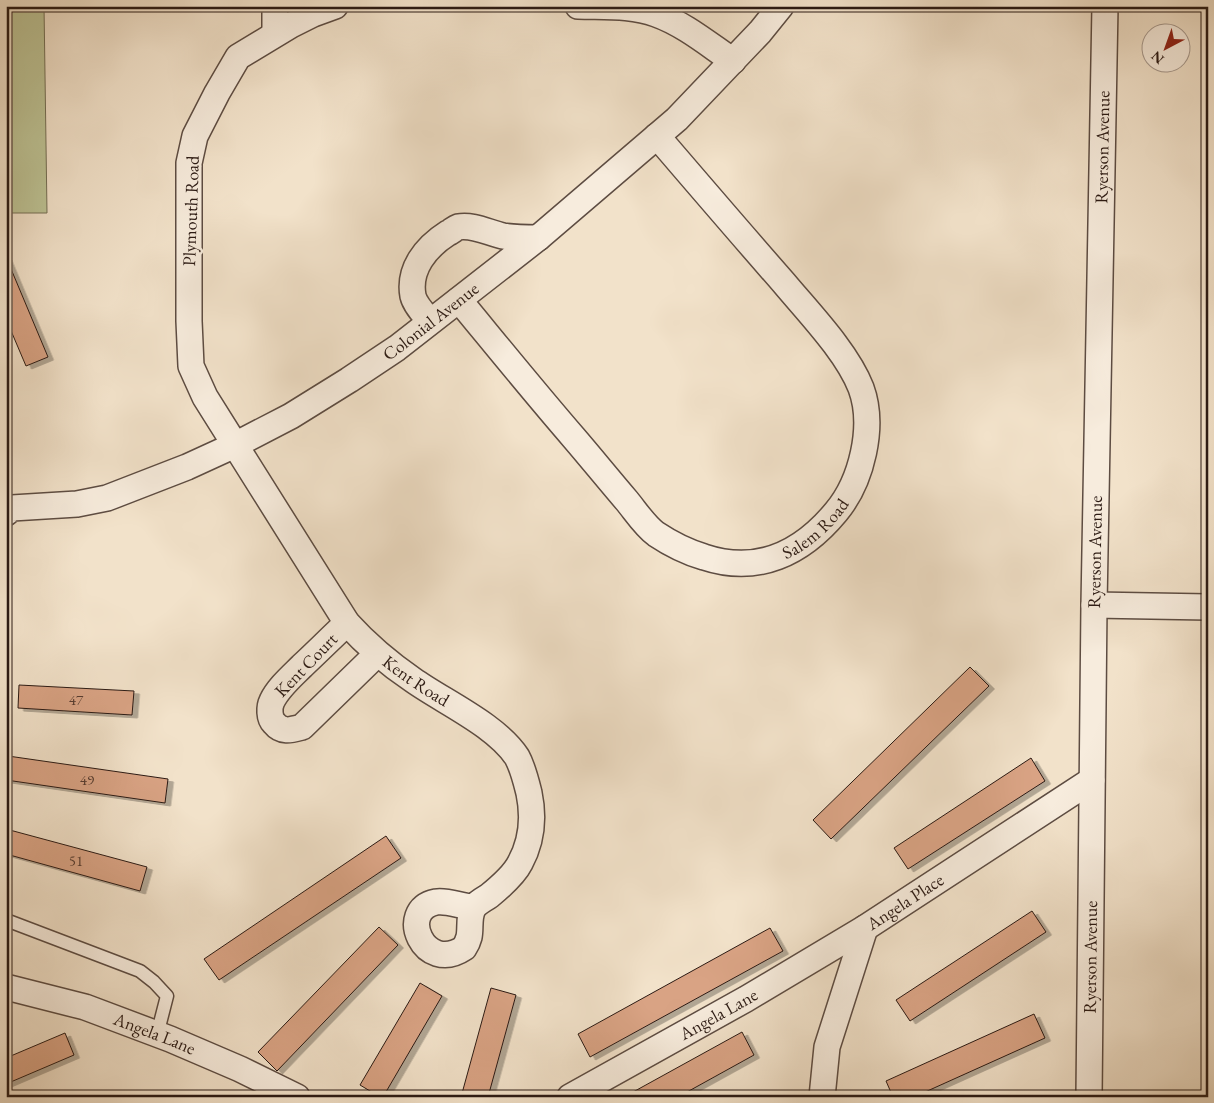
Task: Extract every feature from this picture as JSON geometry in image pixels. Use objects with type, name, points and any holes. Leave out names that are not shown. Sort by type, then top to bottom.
[{"type":"street","points":[[275,6],[275,33]]},
{"type":"street","name":"Plymouth Road","points":[[235,445],[205,397],[191,366],[189,321],[189,163],[195,136],[238,57],[275,33],[313,14],[335,6]]},
{"type":"street","points":[[578,6],[627,8],[655,13],[684,27],[733,61]]},
{"type":"street","name":"Colonial Avenue","points":[[6,513],[12,508],[77,504],[107,498],[187,467],[291,416],[349,380],[397,348],[538,238],[678,118],[760,32],[781,6]]},
{"type":"street","name":"Ryerson Avenue","points":[[1089,1097],[1094,605],[1105,6]]},
{"type":"street","name":"Salem Road","points":[[459,300],[556,418],[655,533],[685,551],[720,562],[739,564],[756,563],[787,553],[803,544],[822,529],[841,506],[856,476],[862,458],[867,438],[867,420],[862,389],[856,375],[828,335],[657,136]]},
{"type":"street","points":[[430,322],[413,298],[413,286],[415,269],[423,254],[438,240],[458,227],[479,229],[501,236],[538,238]]},
{"type":"street","name":"Kent Road","points":[[235,445],[347,623],[377,654],[413,680],[485,726],[502,740],[516,756],[524,773],[532,806],[533,821],[530,836],[520,863],[495,891],[474,907]]},
{"type":"street","points":[[1094,605],[1208,607]]},
{"type":"street","name":"Kent Court","points":[[347,623],[274,696],[270,703],[270,716],[273,722],[282,730],[302,727],[377,654]]},
{"type":"street","name":"Angela Place","points":[[822,1097],[827,1047],[864,928],[1092,780]]},
{"type":"street","name":"Angela Lane","points":[[570,1097],[746,999],[864,928]]},
{"type":"street","name":"Angela Lane","points":[[6,987],[85,1007],[240,1069],[297,1097]]},
{"type":"lane","points":[[6,920],[140,971],[167,996],[157,1035]]},
{"type":"green space","points":[[6,6],[44,6],[47,213],[6,213]]},
{"type":"building","points":[[6,257],[48,357],[26,366],[6,319]]},
{"type":"building","points":[[970,667],[989,686],[831,839],[813,820]]},
{"type":"building","points":[[19,685],[134,691],[132,715],[18,708]]},
{"type":"building","points":[[8,756],[168,779],[165,803],[6,780]]},
{"type":"building","points":[[1031,758],[1045,781],[908,869],[894,848]]},
{"type":"building","points":[[6,829],[147,867],[140,891],[6,854]]},
{"type":"building","points":[[386,836],[401,858],[219,980],[204,959]]},
{"type":"building","points":[[1032,911],[1046,932],[910,1021],[896,1000]]},
{"type":"building","points":[[379,927],[398,945],[277,1071],[258,1052]]},
{"type":"building","points":[[770,928],[783,951],[590,1057],[578,1034]]},
{"type":"building","points":[[420,983],[442,996],[383,1097],[380,1097],[360,1085]]},
{"type":"building","points":[[491,988],[516,995],[488,1097],[461,1097]]},
{"type":"building","points":[[1034,1014],[1045,1038],[914,1097],[893,1097],[886,1081]]},
{"type":"building","points":[[742,1032],[754,1055],[678,1097],[624,1097]]},
{"type":"building","points":[[65,1033],[74,1055],[6,1084],[6,1058]]}]
